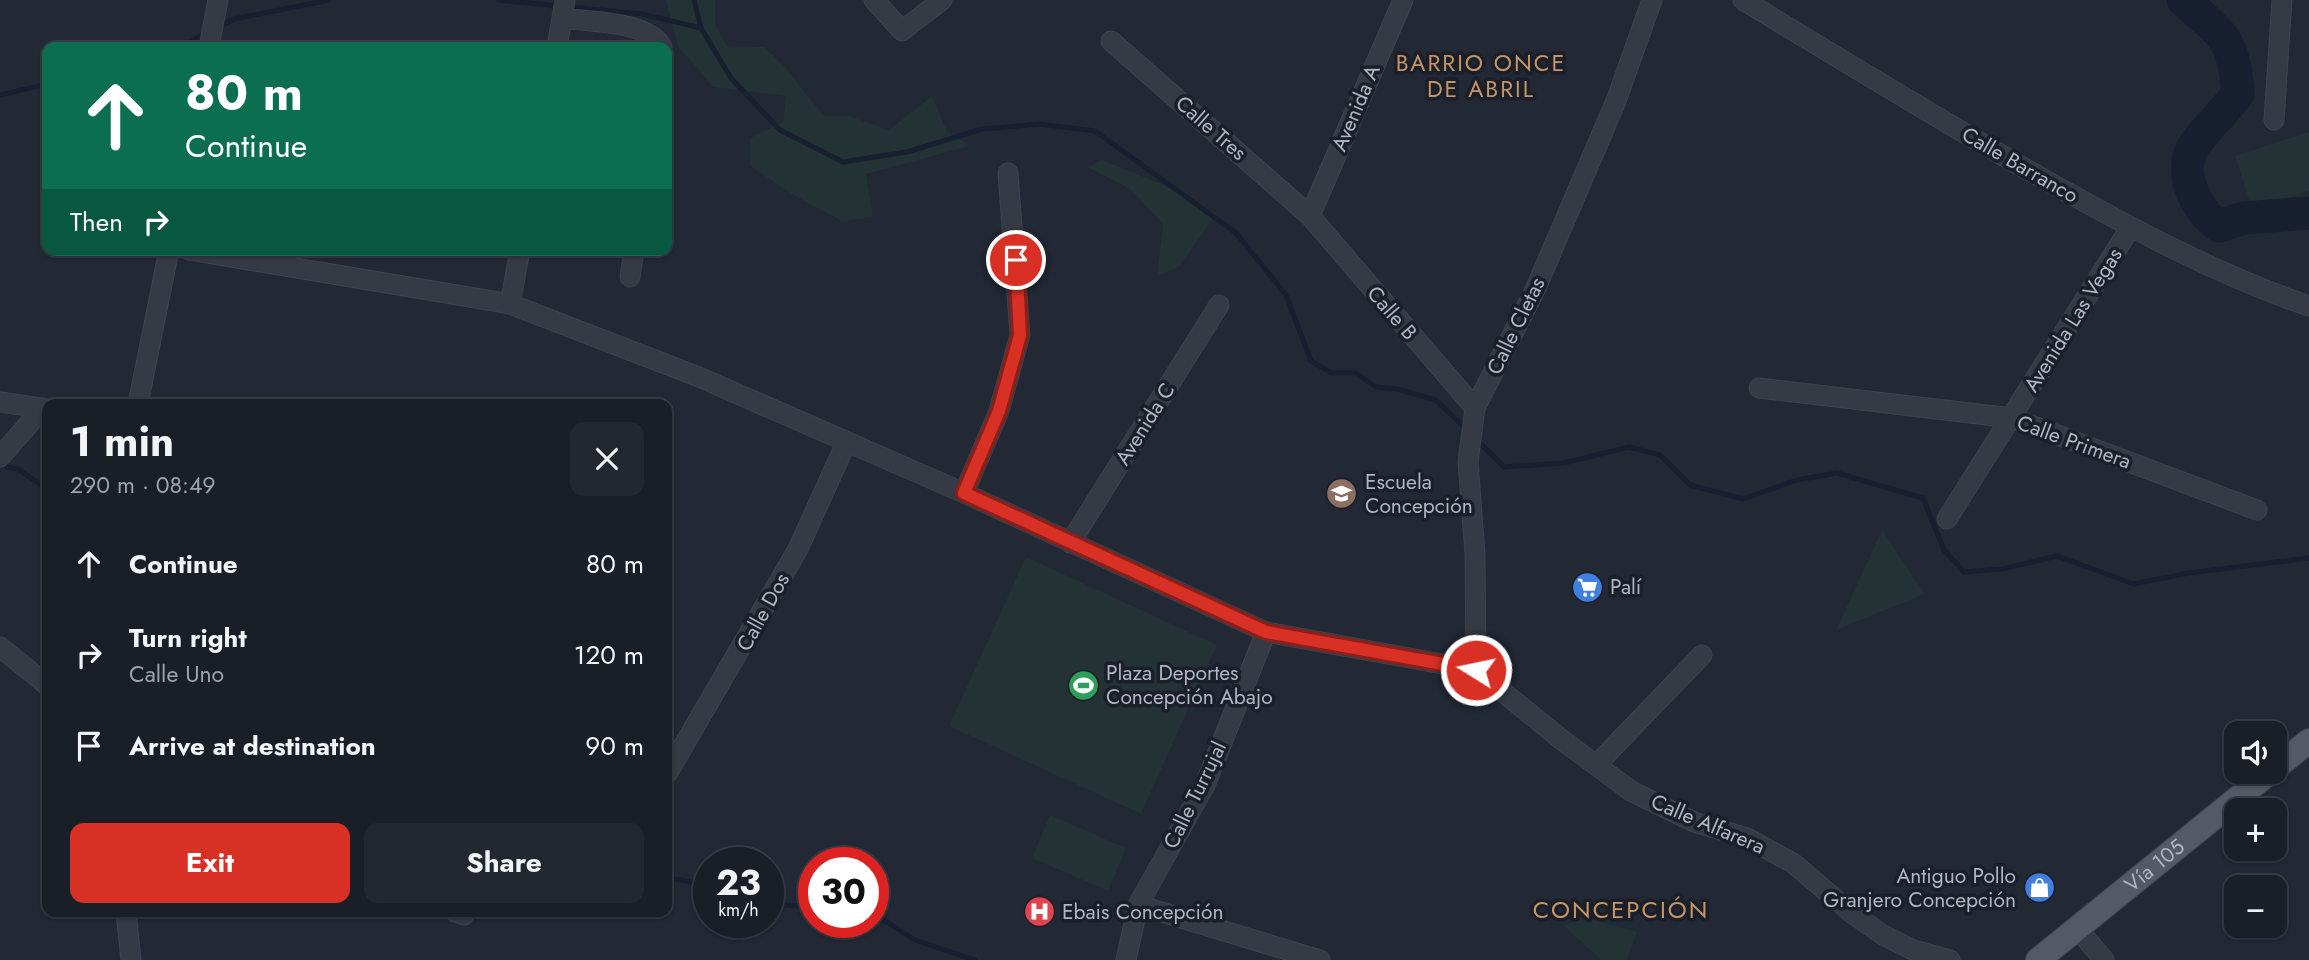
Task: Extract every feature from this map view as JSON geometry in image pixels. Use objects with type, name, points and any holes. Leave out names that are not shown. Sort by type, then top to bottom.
[{"type":"main road","points":[[2287,758],[2309,741]]},
{"type":"main road","name":"Vía 105","points":[[2038,960],[2255,784]]},
{"type":"street","points":[[210,42],[218,0]]},
{"type":"street","points":[[874,0],[902,31],[942,0]]},
{"type":"street","name":"Avenida A","points":[[1310,216],[1403,0]]},
{"type":"street","name":"Calle Cletas","points":[[1476,670],[1475,554],[1468,463],[1475,408],[1535,290],[1616,101],[1652,0]]},
{"type":"street","name":"Calle Barranco","points":[[1743,0],[1975,141],[2130,228],[2266,291],[2309,306]]},
{"type":"street","points":[[2274,120],[2281,0]]},
{"type":"street","points":[[558,42],[564,9],[645,30],[659,42]]},
{"type":"street","name":"Calle Tres","points":[[1111,41],[1310,216]]},
{"type":"street","points":[[964,493],[999,411],[1020,335],[1008,173]]},
{"type":"street","name":"Calle B","points":[[1310,216],[1475,408]]},
{"type":"street","name":"Avenida Las Vegas","points":[[1947,519],[2130,228]]},
{"type":"street","points":[[139,399],[168,256]]},
{"type":"street","points":[[225,256],[510,304],[699,377],[964,493],[1266,632],[1476,670]]},
{"type":"street","points":[[510,304],[519,256]]},
{"type":"street","points":[[630,277],[633,256]]},
{"type":"street","name":"Avenida C","points":[[1070,542],[1219,305]]},
{"type":"street","name":"Calle Primera","points":[[1759,388],[2012,418],[2257,510]]},
{"type":"street","points":[[0,402],[42,409]]},
{"type":"street","points":[[0,457],[42,412]]},
{"type":"street","name":"Calle Dos","points":[[672,765],[798,549],[846,443]]},
{"type":"street","name":"Calle Turrujal","points":[[1126,960],[1138,905],[1205,785],[1266,632]]},
{"type":"street","points":[[0,647],[42,681]]},
{"type":"street","points":[[1597,764],[1702,654]]},
{"type":"street","name":"Calle Alfarera","points":[[1476,670],[1631,791],[1693,822],[1747,838],[1793,863],[1853,914],[1884,935],[1913,950],[1950,960]]},
{"type":"street","points":[[1138,905],[1320,960]]},
{"type":"street","points":[[127,917],[131,960]]},
{"type":"street","points":[[2077,928],[2104,960]]},
{"type":"shaded area","points":[[666,0],[715,0],[715,24],[727,46],[764,47],[783,65],[824,116],[849,116],[889,130],[932,96],[947,131],[970,146],[866,174],[873,217],[842,221],[790,193],[750,166],[750,138],[783,122],[786,96],[713,87],[678,46]]},
{"type":"shaded area","points":[[2309,132],[2309,191],[2252,209],[2235,156]]},
{"type":"shaded area","points":[[1102,160],[1166,186],[1216,214],[1179,267],[1157,276],[1163,224],[1130,189],[1087,167]]},
{"type":"shaded area","points":[[1882,530],[1925,594],[1836,630]]},
{"type":"shaded area","name":"Plaza Deportes Concepción Abajo","points":[[1026,557],[1217,645],[1141,814],[949,726]]},
{"type":"shaded area","points":[[1050,815],[1126,848],[1108,891],[1032,858]]},
{"type":"shaded area","points":[[1586,918],[1637,932],[1627,960],[1601,960],[1563,925]]},
{"type":"waterway","points":[[217,28],[234,19],[329,0]]},
{"type":"waterway","points":[[498,0],[642,14],[701,28]]},
{"type":"waterway","points":[[694,0],[701,28],[731,78],[780,130],[843,162],[907,152],[982,129],[1040,124],[1095,131],[1236,233],[1286,295],[1311,361],[1332,373],[1356,373],[1376,387],[1397,389],[1436,400],[1467,430]]},
{"type":"waterway","points":[[2183,0],[2224,39],[2233,60],[2238,93],[2200,137],[2190,155],[2188,178],[2196,200],[2219,226],[2244,218],[2309,213]]},
{"type":"waterway","points":[[190,42],[205,34]]},
{"type":"waterway","points":[[0,95],[42,85]]},
{"type":"waterway","points":[[1476,439],[1504,467],[1564,463],[1629,447],[1660,455],[1690,485],[1743,499],[1797,480],[1837,473],[1923,498],[1944,550],[1964,572],[2002,569],[2057,556],[2134,584],[2189,573],[2309,558]]},
{"type":"waterway","points":[[7,467],[18,469],[42,486]]},
{"type":"waterway","points":[[672,878],[693,883]]},
{"type":"waterway","points":[[784,905],[798,906]]},
{"type":"waterway","points":[[889,923],[915,940],[975,960]]},
{"type":"place","name":"Escuela Concepción","points":[[1342,494]]},
{"type":"place","name":"Palí","points":[[1587,587]]},
{"type":"place","name":"Plaza Deportes Concepción Abajo","points":[[1083,685]]},
{"type":"place","name":"Antiguo Pollo Granjero Concepción","points":[[2039,888]]},
{"type":"place","name":"Ebais Concepción","points":[[1039,912]]},
{"type":"district","name":"BARRIO ONCE DE ABRIL","points":[[1481,76]]},
{"type":"district","name":"CONCEPCIÓN","points":[[1621,910]]},
{"type":"route","points":[[1016,260],[1020,335],[999,411],[964,493],[1266,632],[1476,670]]}]
